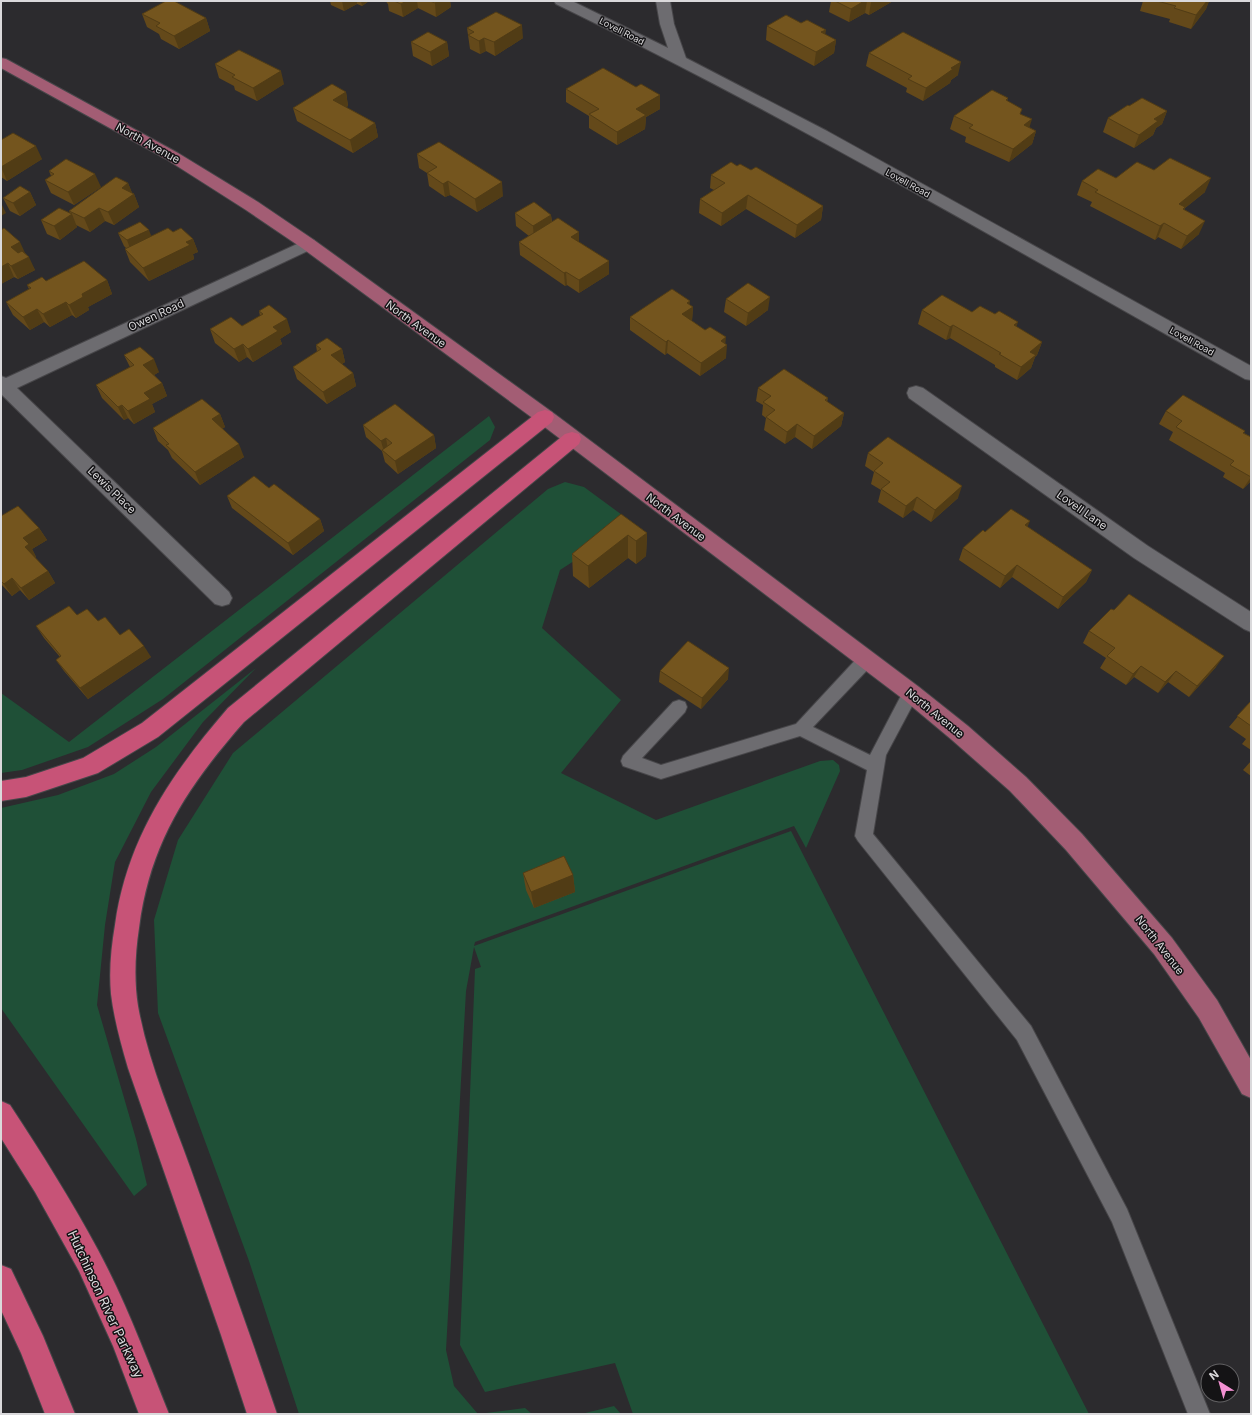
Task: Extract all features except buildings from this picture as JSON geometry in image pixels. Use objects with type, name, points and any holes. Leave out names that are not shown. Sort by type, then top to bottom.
[{"type":"highway","points":[[1,791],[26,787],[90,766],[150,730],[544,417]]},
{"type":"highway","points":[[262,1414],[236,1335],[141,1068],[130,1029],[124,993],[123,956],[126,919],[134,881],[149,840],[169,801],[210,743],[236,715],[572,439]]},
{"type":"highway","name":"Hutchinson River Parkway","points":[[1,1114],[45,1182],[89,1262],[126,1340],[154,1414]]},
{"type":"highway","points":[[1,1279],[32,1346],[60,1414]]},
{"type":"main road","name":"North Avenue","points":[[1,62],[172,156],[252,206],[308,244],[544,417],[910,693],[960,733],[1018,784],[1074,842],[1163,946],[1208,1009],[1251,1085]]},
{"type":"street","points":[[662,1],[667,24],[679,60]]},
{"type":"street","name":"Lovell Road","points":[[570,2],[821,134],[1251,374]]},
{"type":"street","name":"Owen Road","points":[[3,384],[308,244]]},
{"type":"street","name":"Lewis Place","points":[[3,384],[222,598]]},
{"type":"street","name":"Lovell Lane","points":[[916,393],[1141,552],[1251,623]]},
{"type":"lane","points":[[679,707],[629,761],[661,772],[801,729],[866,660]]},
{"type":"lane","points":[[910,693],[878,754],[864,836],[1024,1033],[1120,1216],[1199,1414]]},
{"type":"lane","points":[[801,729],[876,766]]},
{"type":"green space","points":[[489,416],[495,427],[490,440],[163,699],[88,747],[22,770],[1,773],[1,693],[69,742]]},
{"type":"green space","points":[[565,482],[584,487],[633,523],[560,570],[542,628],[621,700],[561,773],[656,820],[820,761],[833,760],[839,765],[840,771],[806,848],[794,826],[475,942],[474,946],[791,831],[1089,1414],[633,1414],[615,1363],[485,1392],[460,1345],[475,969],[481,967],[474,947],[466,991],[446,1350],[454,1386],[478,1414],[299,1414],[249,1261],[158,1013],[154,920],[178,840],[233,753],[548,489]]},
{"type":"green space","points":[[256,668],[203,722],[151,792],[115,862],[105,925],[97,1005],[136,1139],[147,1185],[134,1196],[1,1008],[1,808],[58,795],[114,774],[156,747]]},
{"type":"green space","points":[[614,1406],[621,1414],[581,1414]]},
{"type":"green space","points":[[525,1408],[532,1414],[478,1414]]}]
